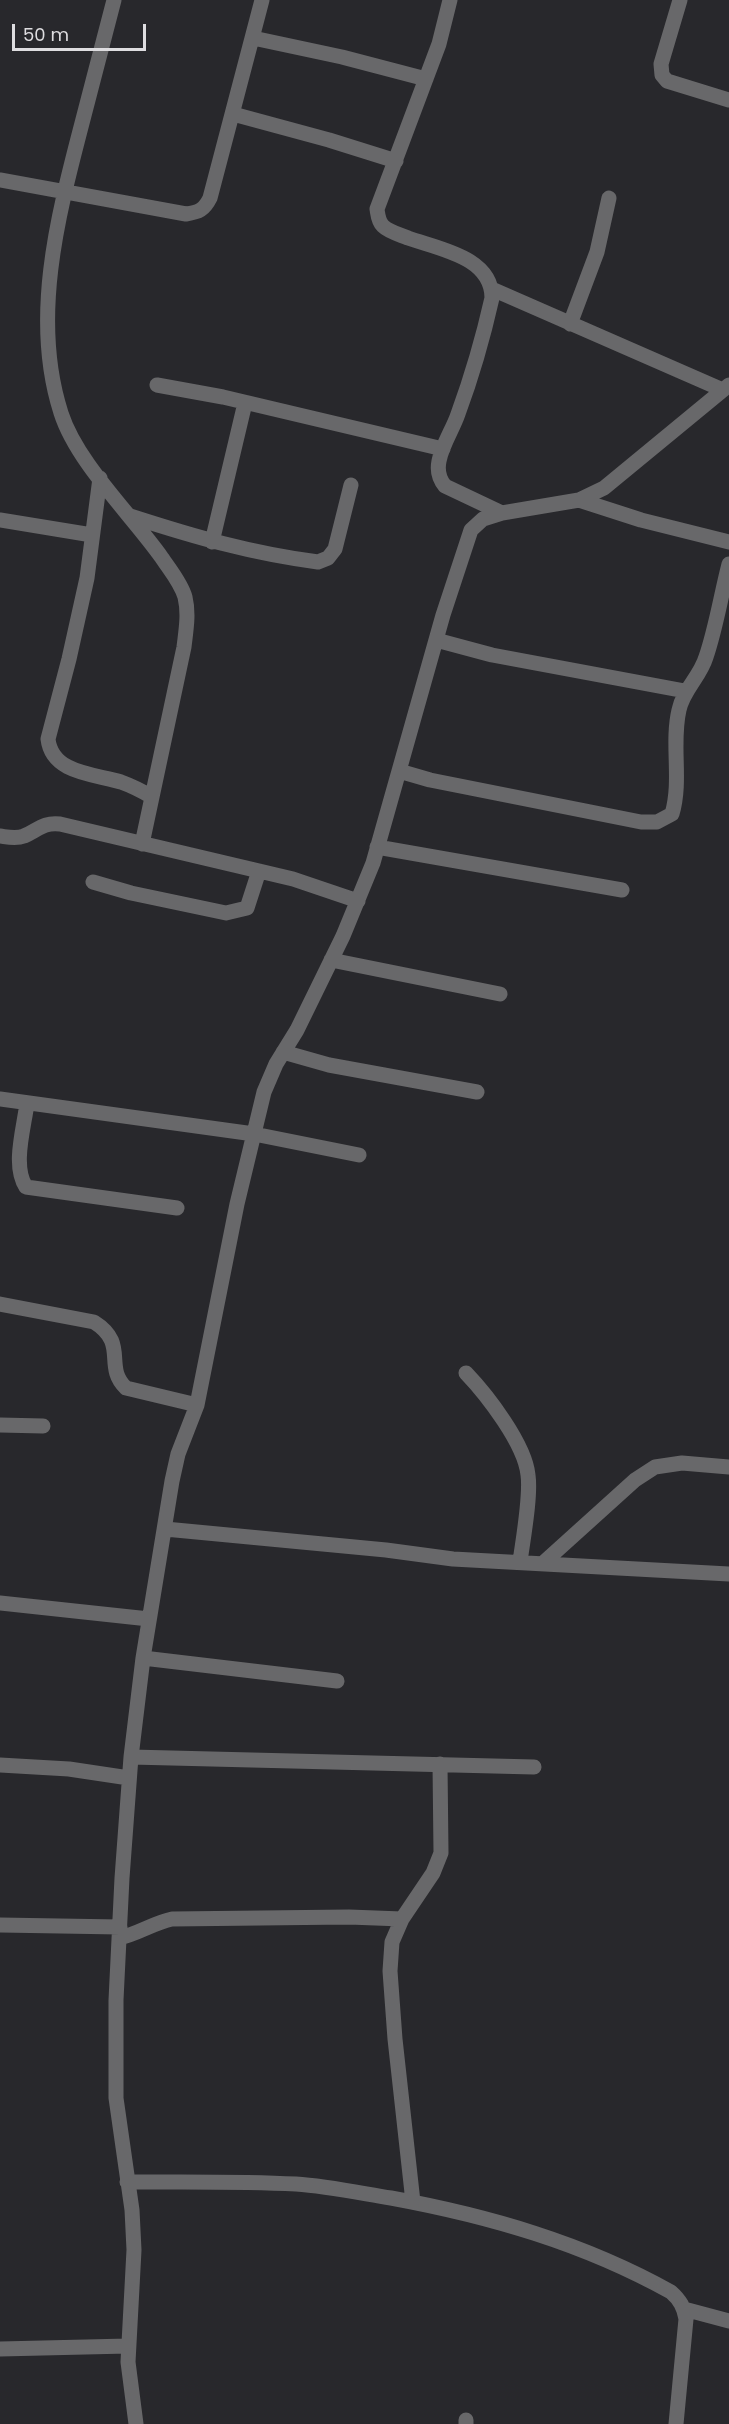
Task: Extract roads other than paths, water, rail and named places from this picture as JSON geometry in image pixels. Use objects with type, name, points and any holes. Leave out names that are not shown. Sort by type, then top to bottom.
[{"type":"street","points":[[114,0],[64,191],[50,281],[47,340],[51,380],[62,416],[80,451],[173,575],[185,596],[188,617],[183,647],[141,844]]},
{"type":"street","points":[[0,180],[186,214],[198,213],[206,206],[210,198],[262,0]]},
{"type":"street","points":[[136,2424],[128,2362],[134,2250],[116,2098],[116,2000],[131,1756],[149,1619],[178,1454],[196,1405],[264,1092],[283,1052],[297,1030],[358,901],[377,847],[462,552],[471,530],[483,519],[502,513],[579,500],[604,488],[726,387],[570,324],[492,289],[479,269],[465,258],[384,227],[378,217],[377,209],[439,44],[450,0]]},
{"type":"street","points":[[681,0],[660,64],[662,75],[667,81],[729,100]]},
{"type":"street","points":[[253,38],[342,57],[426,79]]},
{"type":"street","points":[[233,114],[330,140],[396,161]]},
{"type":"street","points":[[570,324],[597,252],[609,198]]},
{"type":"street","points":[[492,289],[492,298],[472,376],[439,458],[438,469],[440,480],[446,486],[502,513]]},
{"type":"street","points":[[157,385],[245,402],[443,449]]},
{"type":"street","points":[[212,542],[245,402]]},
{"type":"street","points":[[100,478],[76,630],[48,740],[49,749],[53,756],[83,774],[120,782],[152,797]]},
{"type":"street","points":[[130,516],[212,542],[318,562],[328,558],[336,549],[351,485]]},
{"type":"street","points":[[579,500],[642,520],[729,542]]},
{"type":"street","points":[[0,520],[92,536]]},
{"type":"street","points":[[399,771],[430,780],[641,822],[657,822],[672,814],[677,798],[676,731],[679,708],[685,691],[698,677],[706,657],[729,564]]},
{"type":"street","points":[[436,640],[492,655],[685,691]]},
{"type":"street","points":[[0,836],[14,838],[24,836],[41,825],[51,823],[293,879],[358,901]]},
{"type":"street","points":[[377,847],[622,890]]},
{"type":"street","points":[[93,882],[131,893],[226,913],[247,908],[259,871]]},
{"type":"street","points":[[331,960],[500,994]]},
{"type":"street","points":[[283,1052],[329,1065],[477,1092]]},
{"type":"street","points":[[0,1099],[254,1134],[359,1155]]},
{"type":"street","points":[[27,1103],[18,1167],[20,1179],[26,1187],[177,1208]]},
{"type":"street","points":[[0,1304],[94,1322],[106,1330],[113,1340],[116,1372],[120,1382],[126,1388],[196,1405]]},
{"type":"street","points":[[466,1373],[495,1408],[527,1464],[529,1478],[520,1562]]},
{"type":"street","points":[[0,1425],[43,1426]]},
{"type":"street","points":[[542,1564],[636,1480],[655,1467],[682,1463],[729,1467]]},
{"type":"street","points":[[165,1529],[386,1550],[453,1559],[729,1574]]},
{"type":"street","points":[[0,1603],[149,1619]]},
{"type":"street","points":[[143,1658],[337,1681]]},
{"type":"street","points":[[131,1756],[534,1767]]},
{"type":"street","points":[[413,2202],[390,1971],[392,1942],[402,1919],[433,1873],[441,1853],[440,1764]]},
{"type":"street","points":[[0,1765],[69,1770],[129,1778]]},
{"type":"street","points":[[0,1925],[119,1932],[134,1935],[155,1924],[172,1919],[348,1917],[402,1919]]},
{"type":"street","points":[[127,2182],[298,2184],[413,2202],[546,2236],[606,2258],[670,2292],[684,2309],[686,2319],[676,2424]]},
{"type":"street","points":[[684,2309],[729,2321]]},
{"type":"street","points":[[0,2349],[128,2346]]}]
